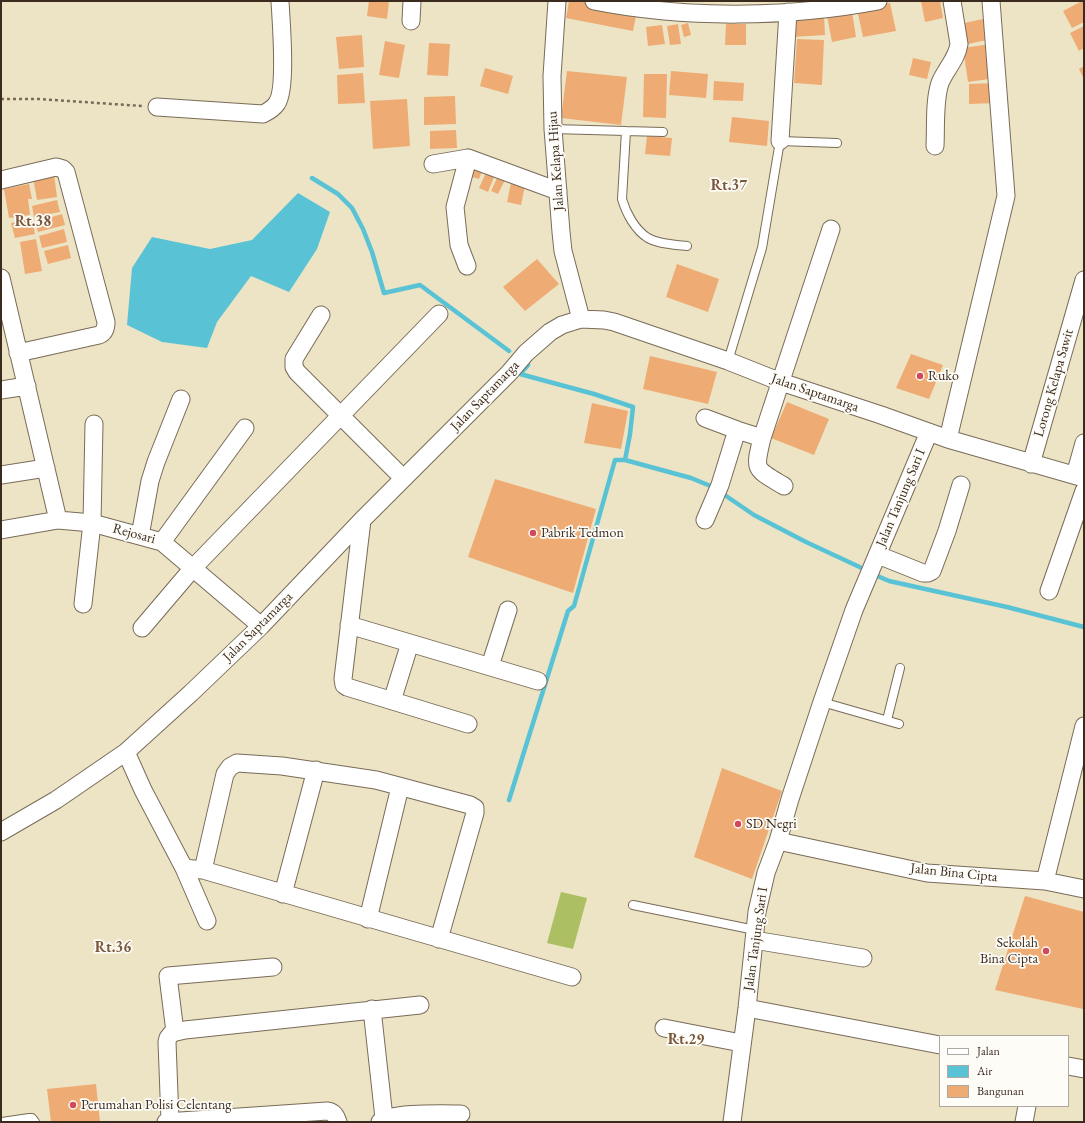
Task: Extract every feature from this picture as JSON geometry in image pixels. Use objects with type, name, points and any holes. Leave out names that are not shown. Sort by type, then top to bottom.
[{"type":"street","points":[[158,107],[263,114],[272,110],[278,102],[282,89],[280,1]]},
{"type":"street","points":[[412,1],[412,21]]},
{"type":"street","name":"Jalan Kelapa Hijau","points":[[557,1],[552,76],[553,129],[563,251],[581,318]]},
{"type":"street","points":[[594,1],[634,8],[709,14],[827,10],[878,1]]},
{"type":"street","points":[[935,146],[940,85],[943,76],[958,51],[959,44],[952,1]]},
{"type":"street","points":[[948,439],[1006,196],[991,1]]},
{"type":"street","points":[[780,140],[788,12]]},
{"type":"street","points":[[433,164],[468,158],[558,191]]},
{"type":"street","points":[[467,266],[459,245],[455,207],[468,158]]},
{"type":"street","points":[[1,180],[56,167],[63,169],[66,172],[106,322],[102,334],[18,353]]},
{"type":"street","points":[[784,486],[768,476],[757,465],[762,438],[831,229]]},
{"type":"street","points":[[1,278],[4,305],[18,353],[58,520]]},
{"type":"street","name":"Lorong Kelapa Sawit","points":[[1031,464],[1084,280]]},
{"type":"street","points":[[142,628],[193,568],[439,314]]},
{"type":"street","points":[[321,315],[294,359],[294,367],[297,372],[340,416],[403,478]]},
{"type":"street","name":"Jalan Saptamarga","points":[[1,832],[56,800],[126,752],[191,693],[261,626],[362,520],[526,353],[550,332],[562,325],[581,318],[614,322],[728,361],[781,382],[948,439],[1079,477]]},
{"type":"street","points":[[1,390],[26,386]]},
{"type":"street","points":[[140,536],[150,481],[181,399]]},
{"type":"street","points":[[706,418],[736,430],[762,438]]},
{"type":"street","points":[[82,604],[92,523],[94,424]]},
{"type":"street","points":[[162,542],[245,428]]},
{"type":"street","points":[[705,520],[718,489],[736,430]]},
{"type":"street","name":"Jalan Tanjung Sari I","points":[[732,1122],[741,1043],[747,1008],[757,912],[764,880],[778,841],[790,799],[822,702],[854,610],[929,432]]},
{"type":"street","points":[[1079,477],[1084,443]]},
{"type":"street","points":[[1,475],[46,468]]},
{"type":"street","points":[[876,560],[923,573],[932,571],[947,531],[961,485]]},
{"type":"street","points":[[1049,591],[1084,491]]},
{"type":"street","name":"Rejosari","points":[[1,530],[58,520],[92,523],[162,542],[261,626]]},
{"type":"street","points":[[362,520],[349,625],[344,685],[468,724]]},
{"type":"street","points":[[490,666],[508,610]]},
{"type":"street","points":[[349,625],[538,681]]},
{"type":"street","points":[[392,701],[410,643]]},
{"type":"street","points":[[1045,882],[1084,726]]},
{"type":"street","points":[[126,752],[143,790],[184,868],[208,921]]},
{"type":"street","points":[[203,870],[225,774],[233,764],[240,762],[316,770],[376,780],[473,806],[475,808],[475,813],[439,939]]},
{"type":"street","points":[[283,894],[316,770]]},
{"type":"street","points":[[368,919],[400,787]]},
{"type":"street","name":"Jalan Bina Cipta","points":[[778,841],[927,873],[1045,882],[1084,889]]},
{"type":"street","points":[[184,868],[203,870],[572,977]]},
{"type":"street","points":[[755,935],[863,958]]},
{"type":"street","points":[[174,1032],[168,976],[273,968]]},
{"type":"street","points":[[338,1122],[336,1116],[330,1111],[327,1111],[168,1122],[167,1042],[170,1035],[174,1032],[420,1005]]},
{"type":"street","points":[[747,1008],[939,1046]]},
{"type":"street","points":[[372,1010],[382,1120],[405,1115],[462,1114]]},
{"type":"street","points":[[664,1028],[741,1043]]},
{"type":"street","points":[[1069,1066],[1084,1070]]},
{"type":"street","points":[[1024,1122],[1027,1107]]},
{"type":"lane","points":[[553,129],[663,132]]},
{"type":"lane","points":[[626,131],[622,199],[626,210],[639,230],[648,238],[673,245],[687,246]]},
{"type":"lane","points":[[728,361],[762,248],[780,140],[837,143]]},
{"type":"lane","points":[[887,720],[900,668]]},
{"type":"lane","points":[[822,702],[899,724]]},
{"type":"lane","points":[[633,905],[755,935]]},
{"type":"lane","points":[[2,1122],[32,1118],[35,1122]]},
{"type":"path","points":[[1,99],[39,99],[158,107]]},
{"type":"green space","points":[[561,892],[587,898],[573,949],[547,943]]},
{"type":"water","points":[[298,193],[330,212],[317,249],[289,292],[251,276],[217,322],[207,348],[162,342],[127,325],[132,268],[152,237],[210,249],[252,240]]},
{"type":"building","points":[[369,1],[389,1],[387,19],[367,16]]},
{"type":"building","points":[[569,1],[585,1],[637,11],[633,31],[566,18]]},
{"type":"building","points":[[921,1],[940,1],[943,18],[925,22]]},
{"type":"building","points":[[1084,1],[1084,22],[1072,28],[1063,11]]},
{"type":"building","points":[[890,3],[896,31],[863,37],[857,9]]},
{"type":"building","points":[[852,12],[856,37],[832,42],[827,16]]},
{"type":"building","points":[[824,16],[825,35],[793,37],[793,18]]},
{"type":"building","points":[[988,18],[992,39],[968,44],[964,23]]},
{"type":"building","points":[[688,23],[691,35],[684,37],[681,25]]},
{"type":"building","points":[[678,24],[681,44],[670,45],[667,26]]},
{"type":"building","points":[[726,24],[746,24],[746,45],[725,45]]},
{"type":"building","points":[[662,25],[665,44],[648,46],[646,27]]},
{"type":"building","points":[[1084,26],[1084,48],[1079,51],[1070,33]]},
{"type":"building","points":[[362,35],[364,67],[339,69],[336,37]]},
{"type":"building","points":[[797,39],[824,40],[822,85],[794,83]]},
{"type":"building","points":[[385,41],[405,45],[399,78],[379,75]]},
{"type":"building","points":[[429,43],[450,44],[448,76],[427,75]]},
{"type":"building","points":[[991,44],[996,78],[968,82],[963,48]]},
{"type":"building","points":[[913,58],[931,62],[927,79],[909,75]]},
{"type":"building","points":[[1084,66],[1084,79],[1079,69]]},
{"type":"building","points":[[485,68],[513,76],[508,94],[480,86]]},
{"type":"building","points":[[567,71],[627,77],[621,125],[561,118]]},
{"type":"building","points":[[671,71],[708,74],[706,98],[669,95]]},
{"type":"building","points":[[363,73],[365,103],[338,104],[337,75]]},
{"type":"building","points":[[644,74],[667,74],[666,118],[643,117]]},
{"type":"building","points":[[714,81],[744,83],[743,101],[713,100]]},
{"type":"building","points":[[996,83],[996,103],[969,104],[969,84]]},
{"type":"building","points":[[455,96],[456,124],[424,125],[424,97]]},
{"type":"building","points":[[407,99],[410,146],[373,149],[370,101]]},
{"type":"building","points":[[732,117],[769,121],[767,146],[729,142]]},
{"type":"building","points":[[456,130],[457,148],[430,149],[430,131]]},
{"type":"building","points":[[647,136],[672,138],[670,156],[645,154]]},
{"type":"building","points":[[476,164],[484,167],[479,179],[472,177]]},
{"type":"building","points":[[488,168],[496,172],[488,192],[479,188]]},
{"type":"building","points":[[54,174],[57,197],[37,200],[33,177]]},
{"type":"building","points":[[499,174],[506,178],[498,194],[491,191]]},
{"type":"building","points":[[512,178],[526,181],[521,205],[507,202]]},
{"type":"building","points":[[29,184],[32,199],[28,199],[30,215],[9,218],[4,189]]},
{"type":"building","points":[[57,200],[60,212],[34,217],[32,206]]},
{"type":"building","points":[[62,214],[65,225],[38,232],[35,222]]},
{"type":"building","points":[[32,218],[35,234],[15,238],[11,223]]},
{"type":"building","points":[[64,229],[67,242],[42,248],[39,236]]},
{"type":"building","points":[[36,239],[42,271],[25,274],[20,242]]},
{"type":"building","points":[[68,245],[71,258],[48,264],[44,251]]},
{"type":"building","points":[[537,259],[559,284],[525,311],[503,287]]},
{"type":"building","points":[[677,264],[719,279],[708,312],[666,297]]},
{"type":"building","name":"Ruko","points":[[911,354],[943,365],[929,399],[896,388]]},
{"type":"building","points":[[650,356],[717,372],[708,404],[643,389]]},
{"type":"building","points":[[787,402],[829,419],[814,455],[771,438]]},
{"type":"building","points":[[592,403],[628,411],[621,449],[584,443]]},
{"type":"building","name":"Pabrik Tedmon","points":[[495,479],[596,509],[573,593],[468,557]]},
{"type":"building","name":"SD Negri","points":[[722,768],[782,791],[752,879],[694,857]]},
{"type":"building","name":"Sekolah Bina Cipta","points":[[1025,896],[1084,912],[1083,1009],[995,990]]},
{"type":"building","name":"Perumahan Polisi Celentang","points":[[96,1084],[100,1122],[51,1122],[47,1089]]},
{"type":"waterway","points":[[312,178],[338,194],[352,208],[363,229],[372,252],[384,293],[420,285],[509,351]]},
{"type":"waterway","points":[[528,365],[520,374],[594,394],[633,407],[625,460],[691,478],[713,487],[754,515],[806,542],[866,570]]},
{"type":"waterway","points":[[509,800],[568,611],[574,606],[615,460],[625,460]]},
{"type":"waterway","points":[[873,574],[889,581],[1007,607],[1084,627]]},
{"type":"place","name":"Ruko","points":[[920,376]]},
{"type":"place","name":"Pabrik Tedmon","points":[[533,533]]},
{"type":"place","name":"SD Negri","points":[[738,824]]},
{"type":"place","name":"Sekolah Bina Cipta","points":[[1046,951]]},
{"type":"place","name":"Perumahan Polisi Celentang","points":[[73,1105]]},
{"type":"district","name":"Rt.37","points":[[729,186]]},
{"type":"district","name":"Rt.38","points":[[33,222]]},
{"type":"district","name":"Rt.36","points":[[113,948]]},
{"type":"district","name":"Rt.29","points":[[686,1040]]}]
